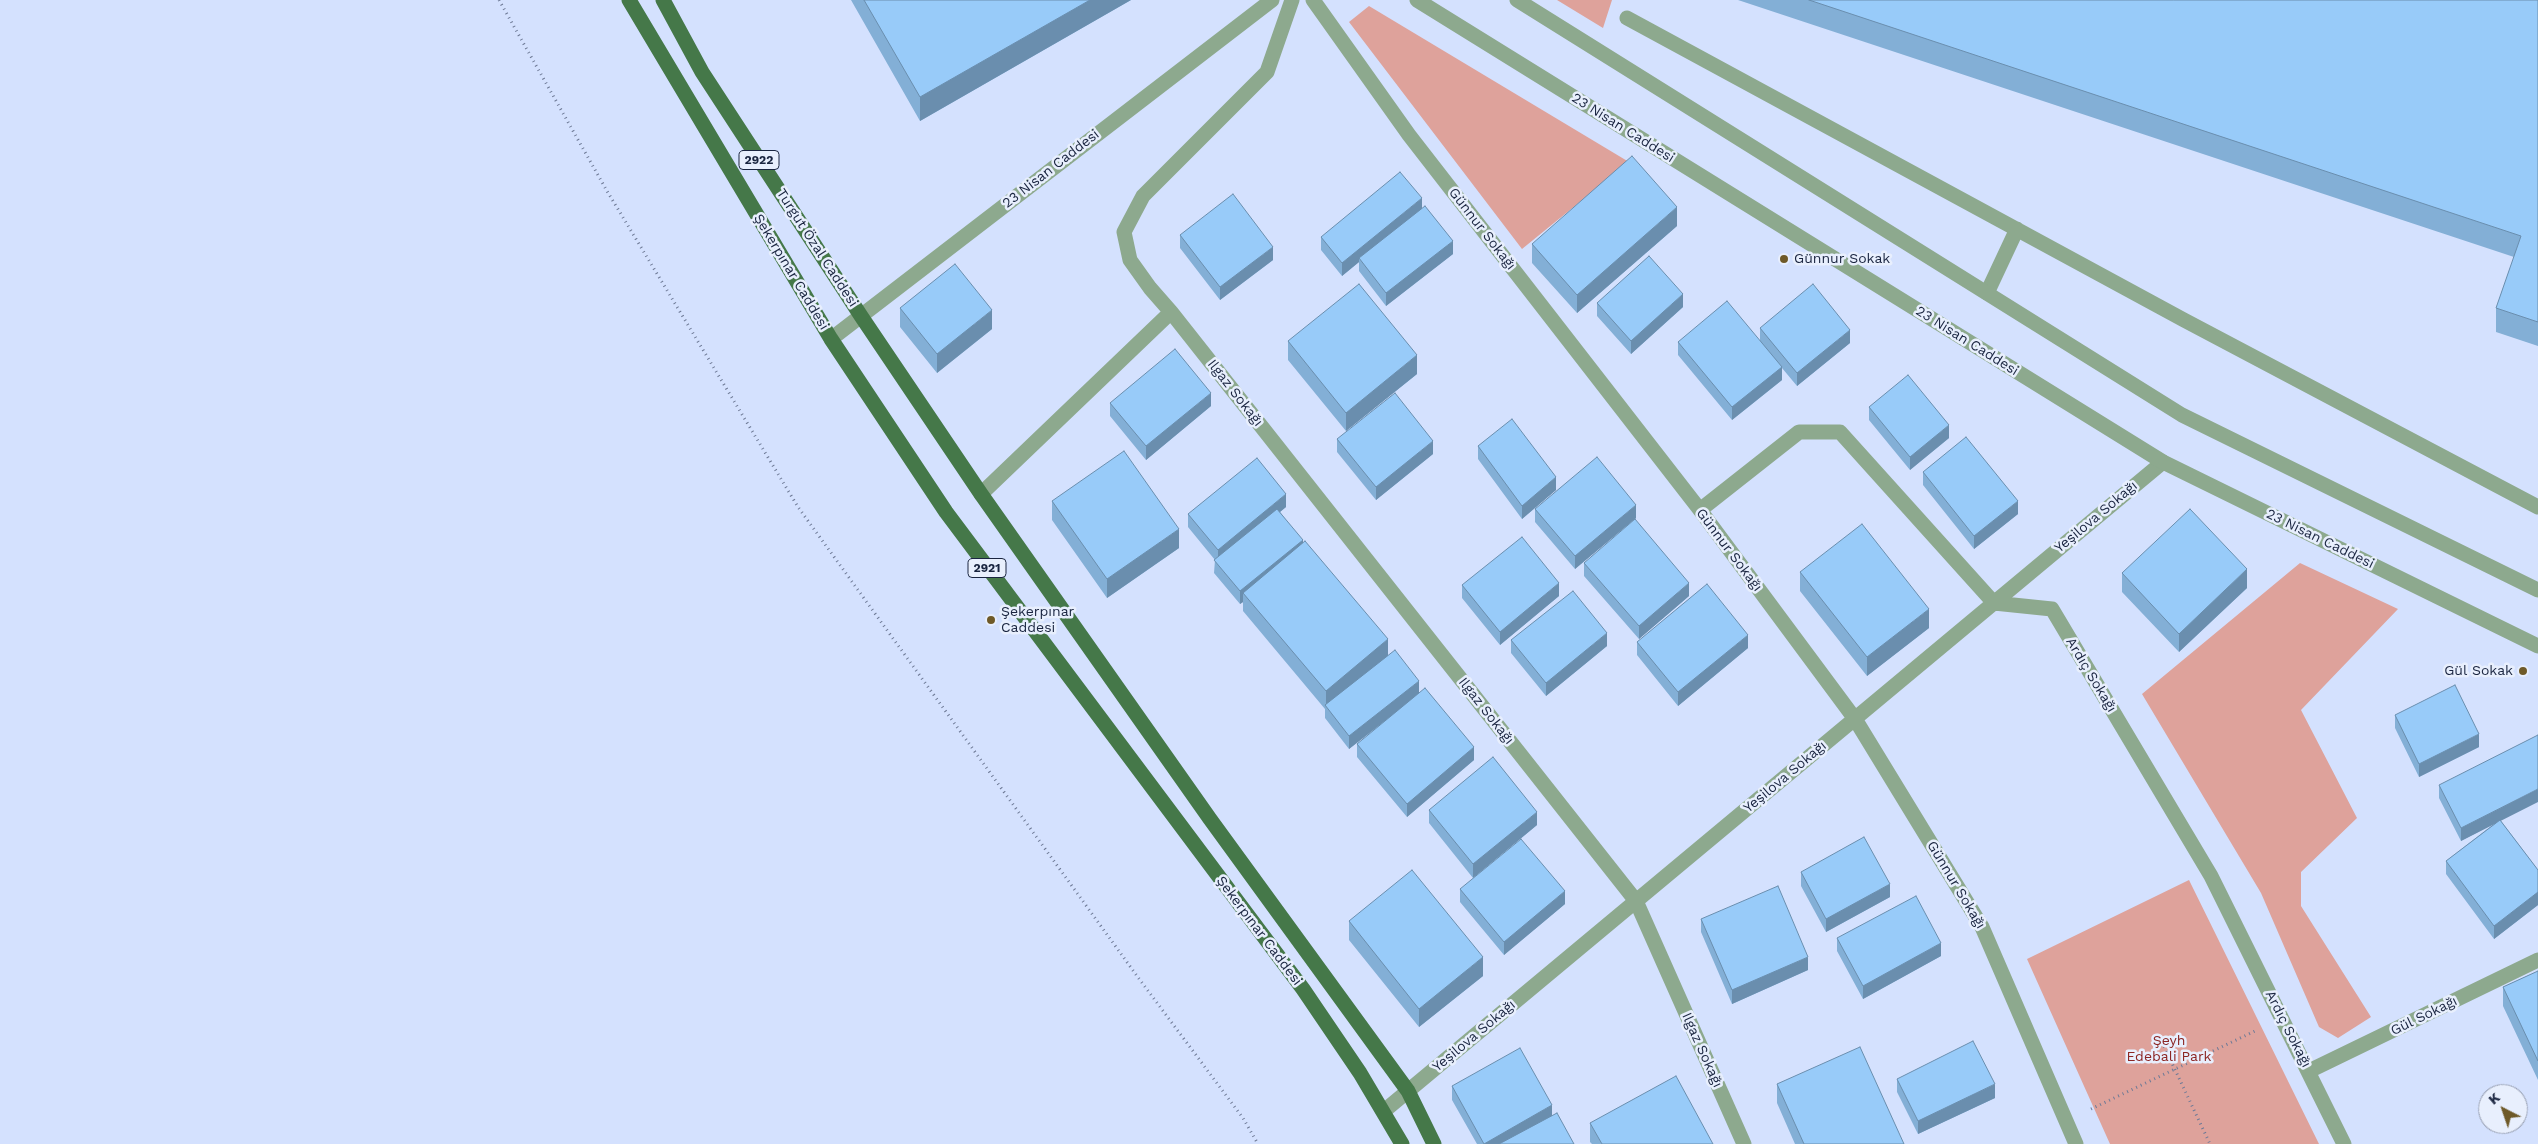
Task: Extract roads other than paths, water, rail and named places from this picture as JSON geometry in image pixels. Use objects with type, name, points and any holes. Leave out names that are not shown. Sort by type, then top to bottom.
[{"type":"main road","name":"Şekerpınar Caddesi","points":[[629,0],[831,339],[946,512],[1303,989],[1384,1111],[1402,1144]]},
{"type":"main road","name":"Turgut Özal Caddesi","points":[[663,0],[702,72],[861,316]]},
{"type":"main road","name":"Şekerpınar Caddesi","points":[[861,316],[981,494],[1210,819],[1408,1091],[1434,1144]]},
{"type":"street","name":"23 Nisan Caddesi","points":[[831,339],[1272,0]]},
{"type":"street","name":"Ilgaz Sokağı","points":[[1292,0],[1268,72],[1143,196],[1124,232],[1130,260],[1150,288],[1172,312],[1636,902],[1744,1144]]},
{"type":"street","name":"Günnur Sokağı","points":[[1313,0],[1409,135],[1700,510],[1855,719],[1982,927],[2076,1144]]},
{"type":"street","name":"23 Nisan Caddesi","points":[[1417,0],[2163,462],[2538,646]]},
{"type":"street","points":[[1517,0],[2182,415],[2538,590]]},
{"type":"street","points":[[1627,18],[2538,507]]},
{"type":"street","points":[[1987,293],[2017,229]]},
{"type":"street","points":[[981,494],[1172,312]]},
{"type":"street","points":[[1700,510],[1798,432],[1840,432],[1994,603]]},
{"type":"street","name":"Yeşilova Sokağı","points":[[1384,1111],[2163,462]]},
{"type":"street","name":"Ardıç Sokağı","points":[[1994,603],[2052,609],[2211,876],[2344,1144]]},
{"type":"street","name":"Gül Sokağı","points":[[2309,1071],[2538,960]]},
{"type":"place","name":"Günnur Sokak","points":[[1784,259]]},
{"type":"place","name":"Şekerpınar Caddesi","points":[[991,620]]},
{"type":"place","name":"Gül Sokak","points":[[2523,671]]},
{"type":"park label","name":"Şeyh Edebali Park","points":[[2169,1050]]}]
